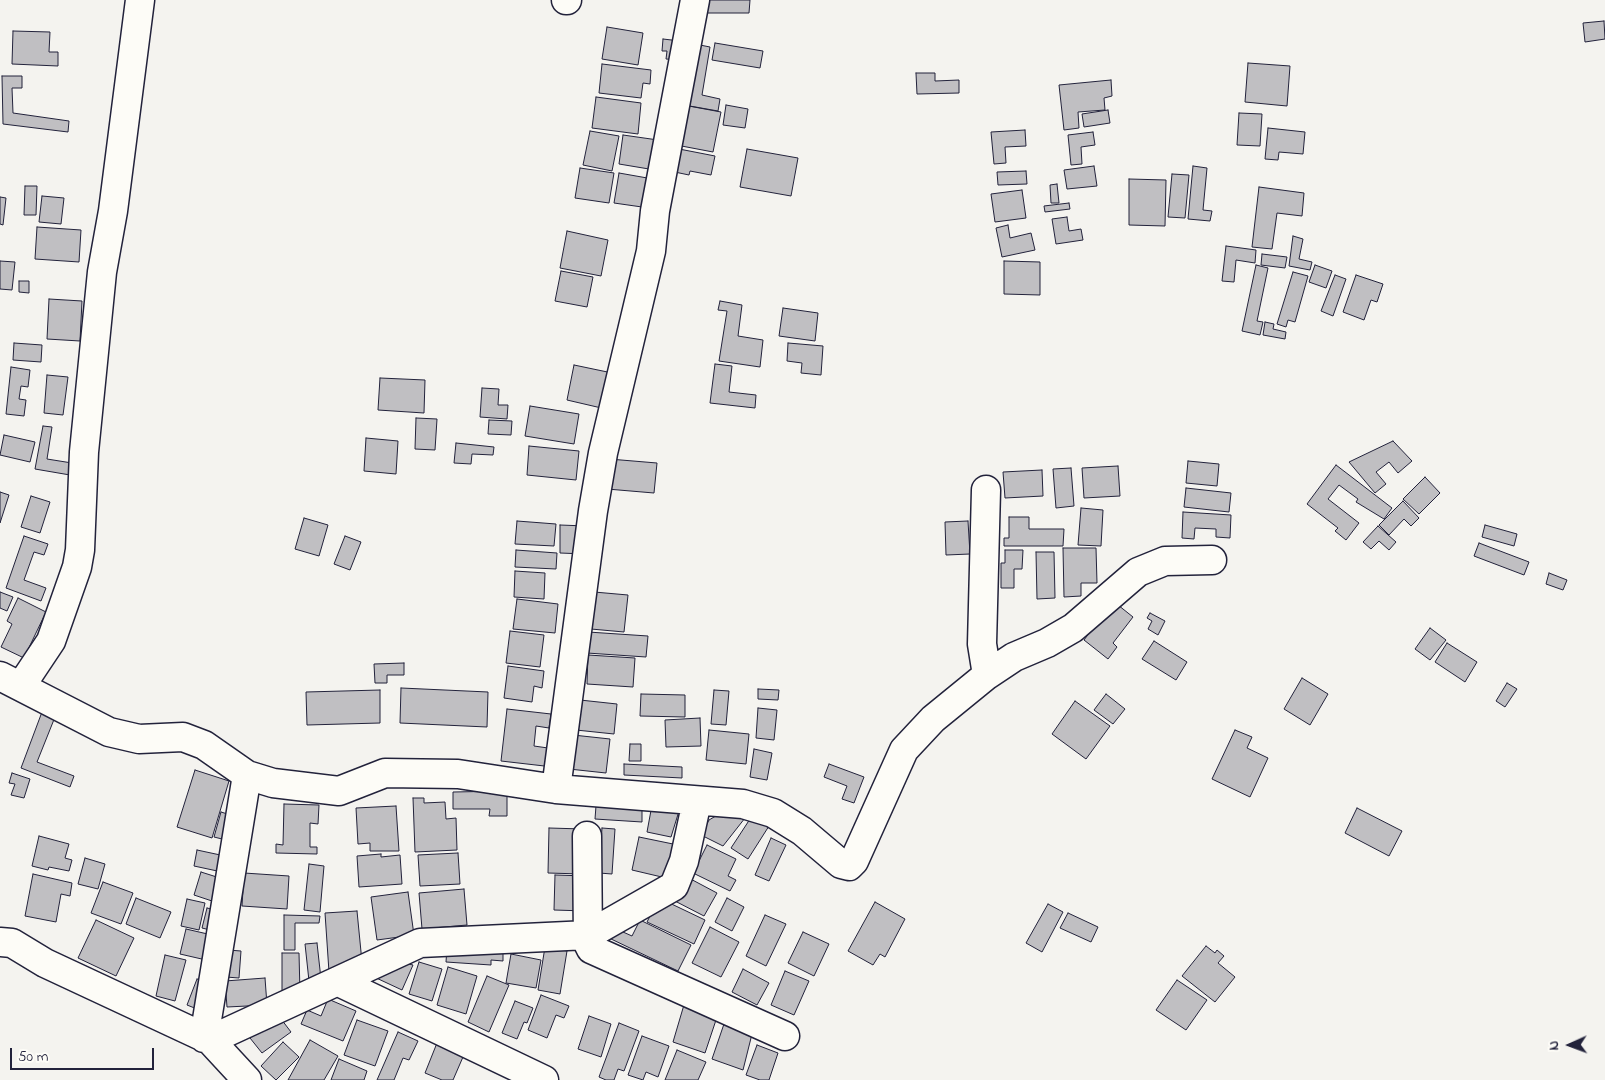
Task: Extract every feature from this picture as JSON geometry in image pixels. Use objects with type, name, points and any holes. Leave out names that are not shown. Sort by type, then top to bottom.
[{"type":"street","points":[[140,0],[113,210],[102,272],[84,452],[80,550],[77,567],[52,641],[11,681],[109,732],[139,739],[183,737],[204,745],[247,775],[272,783],[339,791],[385,773],[458,774],[556,789],[743,804],[773,813],[802,831],[841,864],[849,866],[854,861],[904,750],[933,719],[987,675],[1014,657],[1047,643],[1073,628],[1138,572],[1165,561],[1212,560]]},
{"type":"street","points":[[556,789],[593,511],[603,453],[651,250],[655,211],[695,0]]},
{"type":"street","points":[[986,490],[982,644],[987,675]]},
{"type":"street","points":[[207,1039],[247,775]]},
{"type":"street","points":[[207,1039],[339,982],[420,943],[588,935],[674,886],[684,861],[697,801]]},
{"type":"street","points":[[587,836],[588,943],[591,949],[785,1036]]},
{"type":"street","points":[[0,942],[12,943],[44,963],[207,1039],[247,1080]]},
{"type":"street","points":[[339,982],[544,1080]]},
{"type":"building","points":[[700,0],[750,0],[749,13],[700,13]]},
{"type":"building","points":[[1604,21],[1605,39],[1585,42],[1583,23]]},
{"type":"building","points":[[607,27],[643,33],[638,65],[602,59]]},
{"type":"building","points":[[13,31],[50,32],[49,52],[58,52],[58,66],[12,64]]},
{"type":"building","points":[[663,39],[680,41],[679,60],[666,59],[667,51],[662,51]]},
{"type":"building","points":[[715,43],[763,51],[760,68],[712,60]]},
{"type":"building","points":[[695,44],[710,47],[702,95],[720,99],[718,111],[684,105]]},
{"type":"building","points":[[1248,63],[1290,66],[1287,106],[1245,102]]},
{"type":"building","points":[[602,64],[651,70],[650,84],[643,83],[641,98],[599,93]]},
{"type":"building","points":[[916,73],[935,73],[935,81],[959,80],[959,93],[917,94]]},
{"type":"building","points":[[2,76],[22,76],[22,88],[12,88],[13,113],[69,121],[68,132],[3,124]]},
{"type":"building","points":[[1111,80],[1112,96],[1104,98],[1105,110],[1078,112],[1079,128],[1064,130],[1059,85]]},
{"type":"building","points":[[596,97],[641,103],[638,134],[592,128]]},
{"type":"building","points":[[678,104],[721,112],[713,152],[671,144]]},
{"type":"building","points":[[726,105],[748,109],[745,128],[723,125]]},
{"type":"building","points":[[1108,110],[1110,123],[1084,127],[1082,114]]},
{"type":"building","points":[[1239,113],[1262,114],[1260,146],[1237,145]]},
{"type":"building","points":[[1268,128],[1305,132],[1303,154],[1279,152],[1278,160],[1265,159]]},
{"type":"building","points":[[1025,130],[1026,146],[1005,147],[1006,163],[994,164],[991,132]]},
{"type":"building","points":[[590,131],[619,136],[612,171],[583,165]]},
{"type":"building","points":[[1093,132],[1095,145],[1081,147],[1082,164],[1071,165],[1068,135]]},
{"type":"building","points":[[623,135],[665,141],[661,171],[619,164]]},
{"type":"building","points":[[674,148],[715,156],[711,175],[690,171],[689,175],[670,171]]},
{"type":"building","points":[[747,149],[798,158],[791,196],[740,187]]},
{"type":"building","points":[[1094,166],[1097,186],[1067,189],[1064,170]]},
{"type":"building","points":[[1193,166],[1207,168],[1203,210],[1212,211],[1210,221],[1188,219]]},
{"type":"building","points":[[580,168],[614,173],[609,203],[575,198]]},
{"type":"building","points":[[1026,171],[1027,184],[998,185],[997,172]]},
{"type":"building","points":[[619,173],[653,179],[649,208],[614,203]]},
{"type":"building","points":[[1172,174],[1189,175],[1185,218],[1168,217]]},
{"type":"building","points":[[1129,179],[1166,180],[1165,226],[1129,225]]},
{"type":"building","points":[[1057,184],[1059,203],[1051,203],[1050,185]]},
{"type":"building","points":[[25,186],[37,186],[36,215],[24,215]]},
{"type":"building","points":[[1259,187],[1304,193],[1302,216],[1277,213],[1272,249],[1252,247]]},
{"type":"building","points":[[1022,190],[1026,218],[995,222],[991,194]]},
{"type":"building","points":[[42,196],[64,198],[61,224],[39,222]]},
{"type":"building","points":[[0,197],[6,198],[3,225],[0,224]]},
{"type":"building","points":[[1069,203],[1070,209],[1045,212],[1044,206]]},
{"type":"building","points":[[1067,217],[1069,231],[1081,229],[1083,240],[1056,244],[1052,219]]},
{"type":"building","points":[[1008,225],[1010,238],[1031,233],[1035,250],[1002,257],[996,228]]},
{"type":"building","points":[[37,227],[81,230],[79,262],[35,259]]},
{"type":"building","points":[[567,231],[608,240],[601,276],[560,268]]},
{"type":"building","points":[[1293,236],[1303,239],[1299,259],[1312,262],[1310,270],[1289,266]]},
{"type":"building","points":[[1226,246],[1256,250],[1255,263],[1236,260],[1234,282],[1222,281]]},
{"type":"building","points":[[1262,254],[1287,257],[1285,268],[1261,265]]},
{"type":"building","points":[[0,261],[15,262],[12,290],[0,289]]},
{"type":"building","points":[[1004,261],[1040,262],[1040,295],[1004,294]]},
{"type":"building","points":[[1256,265],[1268,268],[1257,321],[1263,322],[1260,335],[1242,331]]},
{"type":"building","points":[[1315,265],[1332,271],[1326,288],[1309,282]]},
{"type":"building","points":[[561,271],[593,277],[587,307],[555,301]]},
{"type":"building","points":[[1293,272],[1308,276],[1295,322],[1288,320],[1286,327],[1277,324]]},
{"type":"building","points":[[1335,275],[1346,279],[1333,316],[1321,311]]},
{"type":"building","points":[[1356,275],[1383,284],[1377,302],[1371,300],[1364,320],[1343,312]]},
{"type":"building","points":[[19,281],[29,281],[29,293],[19,292]]},
{"type":"building","points":[[49,299],[82,301],[80,341],[47,339]]},
{"type":"building","points":[[720,301],[742,305],[738,336],[763,340],[760,367],[719,361],[727,311],[718,310]]},
{"type":"building","points":[[783,308],[818,313],[815,341],[779,336]]},
{"type":"building","points":[[1265,322],[1274,324],[1273,329],[1286,332],[1285,339],[1263,335]]},
{"type":"building","points":[[14,343],[42,345],[41,362],[13,360]]},
{"type":"building","points":[[788,343],[823,346],[821,375],[801,373],[802,363],[787,361]]},
{"type":"building","points":[[715,364],[732,366],[729,392],[756,395],[755,408],[710,403]]},
{"type":"building","points":[[574,365],[617,374],[610,410],[567,400]]},
{"type":"building","points":[[11,367],[30,370],[28,387],[21,386],[19,399],[26,400],[24,416],[6,414]]},
{"type":"building","points":[[47,375],[68,377],[63,415],[44,413]]},
{"type":"building","points":[[380,378],[425,380],[424,413],[378,410]]},
{"type":"building","points":[[482,388],[499,389],[498,405],[508,405],[507,419],[480,417]]},
{"type":"building","points":[[530,406],[579,414],[574,444],[525,436]]},
{"type":"building","points":[[416,418],[437,419],[435,450],[415,449]]},
{"type":"building","points":[[489,420],[512,421],[511,435],[488,434]]},
{"type":"building","points":[[43,426],[52,427],[47,459],[72,463],[70,475],[35,469]]},
{"type":"building","points":[[4,435],[35,442],[30,462],[0,455]]},
{"type":"building","points":[[366,438],[398,441],[396,474],[364,471]]},
{"type":"building","points":[[1393,441],[1412,461],[1398,473],[1389,462],[1376,472],[1386,484],[1375,493],[1349,462]]},
{"type":"building","points":[[456,443],[494,447],[493,455],[472,454],[471,464],[454,463]]},
{"type":"building","points":[[529,446],[579,451],[576,480],[527,475]]},
{"type":"building","points":[[609,459],[657,463],[654,493],[607,489]]},
{"type":"building","points":[[1188,461],[1219,464],[1217,486],[1186,483]]},
{"type":"building","points":[[1336,465],[1392,508],[1384,519],[1356,502],[1358,499],[1339,485],[1328,499],[1359,523],[1346,540],[1335,531],[1338,528],[1307,504]]},
{"type":"building","points":[[1118,466],[1120,496],[1084,498],[1082,468]]},
{"type":"building","points":[[1071,468],[1074,506],[1056,508],[1053,469]]},
{"type":"building","points":[[1042,470],[1043,496],[1005,498],[1003,472]]},
{"type":"building","points":[[1425,477],[1440,493],[1419,514],[1403,499]]},
{"type":"building","points":[[1186,488],[1231,493],[1229,512],[1184,507]]},
{"type":"building","points":[[0,492],[9,495],[0,523]]},
{"type":"building","points":[[31,496],[50,502],[40,533],[21,527]]},
{"type":"building","points":[[1403,501],[1419,518],[1411,526],[1404,519],[1389,535],[1379,525]]},
{"type":"building","points":[[1081,508],[1103,510],[1101,546],[1078,545]]},
{"type":"building","points":[[1183,512],[1231,515],[1230,538],[1216,537],[1216,529],[1195,528],[1194,539],[1182,538]]},
{"type":"building","points":[[1009,517],[1029,517],[1029,529],[1064,529],[1063,546],[1004,546],[1004,538],[1009,538]]},
{"type":"building","points":[[304,518],[328,525],[319,556],[295,549]]},
{"type":"building","points":[[517,521],[556,524],[554,546],[515,544]]},
{"type":"building","points":[[968,521],[970,554],[946,555],[945,522]]},
{"type":"building","points":[[560,525],[586,526],[585,554],[560,553]]},
{"type":"building","points":[[1485,525],[1517,534],[1514,546],[1482,537]]},
{"type":"building","points":[[1378,526],[1396,542],[1389,550],[1379,541],[1371,549],[1363,542]]},
{"type":"building","points":[[24,536],[48,544],[44,555],[34,552],[24,580],[46,588],[41,601],[6,588]]},
{"type":"building","points":[[345,536],[361,542],[350,570],[334,564]]},
{"type":"building","points":[[1479,543],[1529,562],[1524,575],[1474,556]]},
{"type":"building","points":[[1063,548],[1096,548],[1097,583],[1081,583],[1081,596],[1064,597]]},
{"type":"building","points":[[516,550],[557,553],[556,569],[515,567]]},
{"type":"building","points":[[1005,550],[1023,550],[1022,569],[1014,569],[1014,588],[1001,588],[1001,563],[1005,563]]},
{"type":"building","points":[[1036,552],[1054,552],[1055,598],[1037,599]]},
{"type":"building","points":[[515,571],[545,573],[544,599],[514,597]]},
{"type":"building","points":[[1549,573],[1567,580],[1563,590],[1546,584]]},
{"type":"building","points":[[0,592],[13,597],[7,611],[0,608]]},
{"type":"building","points":[[594,592],[628,595],[624,632],[591,629]]},
{"type":"building","points":[[18,598],[46,612],[24,658],[1,647],[12,624],[7,621]]},
{"type":"building","points":[[517,599],[558,604],[555,633],[513,629]]},
{"type":"building","points":[[1113,601],[1133,617],[1113,643],[1117,647],[1108,659],[1084,640]]},
{"type":"building","points":[[1150,613],[1165,621],[1158,635],[1148,629],[1152,621],[1147,618]]},
{"type":"building","points":[[1430,628],[1446,640],[1430,660],[1415,649]]},
{"type":"building","points":[[510,631],[544,635],[540,667],[506,663]]},
{"type":"building","points":[[588,632],[648,636],[646,657],[587,653]]},
{"type":"building","points":[[1154,641],[1187,662],[1176,680],[1142,659]]},
{"type":"building","points":[[1447,643],[1477,662],[1465,682],[1435,662]]},
{"type":"building","points":[[588,655],[635,658],[633,687],[587,684]]},
{"type":"building","points":[[404,663],[404,675],[387,675],[387,683],[375,683],[374,664]]},
{"type":"building","points":[[508,666],[544,671],[542,688],[534,686],[532,702],[504,698]]},
{"type":"building","points":[[1302,678],[1328,694],[1310,725],[1284,709]]},
{"type":"building","points":[[1507,683],[1517,689],[1505,707],[1496,701]]},
{"type":"building","points":[[401,688],[488,692],[487,727],[400,723]]},
{"type":"building","points":[[758,689],[779,690],[778,700],[758,699]]},
{"type":"building","points":[[380,690],[380,723],[307,725],[306,692]]},
{"type":"building","points":[[714,690],[729,691],[726,725],[711,724]]},
{"type":"building","points":[[641,694],[685,695],[685,717],[640,716]]},
{"type":"building","points":[[1106,694],[1125,709],[1113,724],[1094,710]]},
{"type":"building","points":[[580,700],[617,704],[614,734],[576,730]]},
{"type":"building","points":[[1075,701],[1110,726],[1086,759],[1052,734]]},
{"type":"building","points":[[758,708],[777,710],[774,740],[756,738]]},
{"type":"building","points":[[507,709],[551,714],[549,728],[536,726],[534,746],[555,749],[553,767],[501,761]]},
{"type":"building","points":[[42,712],[55,717],[37,762],[74,776],[70,787],[21,768]]},
{"type":"building","points":[[700,718],[701,746],[666,747],[665,720]]},
{"type":"building","points":[[709,730],[749,734],[746,764],[706,760]]},
{"type":"building","points":[[1235,730],[1252,737],[1247,748],[1268,758],[1250,797],[1212,779]]},
{"type":"building","points":[[573,735],[610,739],[606,773],[569,769]]},
{"type":"building","points":[[630,744],[641,744],[641,761],[629,761]]},
{"type":"building","points":[[754,749],[772,753],[767,780],[750,777]]},
{"type":"building","points":[[624,764],[682,767],[682,778],[624,775]]},
{"type":"building","points":[[829,764],[864,777],[854,803],[842,799],[847,786],[824,777]]},
{"type":"building","points":[[195,770],[229,781],[212,838],[177,827]]},
{"type":"building","points":[[12,773],[30,779],[24,798],[11,795],[15,784],[9,783]]},
{"type":"building","points":[[507,791],[507,816],[489,816],[490,809],[453,809],[453,792]]},
{"type":"building","points":[[413,798],[424,798],[424,803],[445,802],[446,819],[456,818],[457,850],[415,852]]},
{"type":"building","points":[[284,804],[319,805],[318,824],[310,823],[310,847],[317,847],[317,854],[276,853],[276,844],[283,845]]},
{"type":"building","points":[[652,805],[679,811],[671,837],[647,832]]},
{"type":"building","points":[[396,806],[399,851],[370,851],[370,843],[358,844],[356,808]]},
{"type":"building","points":[[596,806],[642,808],[642,822],[595,819]]},
{"type":"building","points":[[1357,808],[1402,831],[1389,856],[1345,833]]},
{"type":"building","points":[[726,810],[745,818],[723,846],[701,835],[709,820]]},
{"type":"building","points":[[221,812],[237,817],[230,841],[214,837]]},
{"type":"building","points":[[752,816],[769,826],[748,859],[731,848]]},
{"type":"building","points":[[549,828],[583,829],[582,874],[548,873]]},
{"type":"building","points":[[602,828],[615,829],[612,874],[599,873]]},
{"type":"building","points":[[39,836],[69,844],[65,858],[72,860],[69,871],[49,867],[48,870],[32,866]]},
{"type":"building","points":[[639,837],[673,844],[666,878],[632,870]]},
{"type":"building","points":[[771,838],[786,845],[769,881],[755,875]]},
{"type":"building","points":[[707,845],[736,859],[728,876],[736,880],[730,891],[693,873]]},
{"type":"building","points":[[197,850],[225,856],[222,872],[194,866]]},
{"type":"building","points":[[458,853],[460,884],[420,886],[418,855]]},
{"type":"building","points":[[381,854],[381,857],[400,855],[402,884],[359,887],[357,856]]},
{"type":"building","points":[[85,858],[105,864],[98,889],[78,884]]},
{"type":"building","points":[[309,864],[324,866],[320,912],[304,910]]},
{"type":"building","points":[[201,872],[223,879],[215,902],[194,895]]},
{"type":"building","points":[[244,873],[289,876],[287,909],[242,906]]},
{"type":"building","points":[[33,874],[72,883],[70,896],[61,894],[56,922],[25,916]]},
{"type":"building","points":[[555,875],[587,876],[586,911],[554,910]]},
{"type":"building","points":[[685,876],[717,893],[704,916],[673,900]]},
{"type":"building","points":[[103,882],[133,893],[121,924],[91,913]]},
{"type":"building","points":[[464,889],[467,925],[422,929],[419,893]]},
{"type":"building","points":[[408,892],[414,935],[377,940],[371,897]]},
{"type":"building","points":[[136,898],[171,912],[160,938],[126,924]]},
{"type":"building","points":[[659,898],[705,920],[694,944],[647,922]]},
{"type":"building","points":[[727,898],[744,907],[732,931],[715,922]]},
{"type":"building","points":[[187,899],[205,903],[199,930],[181,926]]},
{"type":"building","points":[[875,902],[905,919],[885,957],[880,954],[873,965],[848,951]]},
{"type":"building","points":[[1048,904],[1063,912],[1042,952],[1026,943]]},
{"type":"building","points":[[207,908],[219,911],[214,931],[202,928]]},
{"type":"building","points":[[357,911],[362,962],[329,972],[325,913]]},
{"type":"building","points":[[1068,913],[1098,927],[1091,942],[1060,928]]},
{"type":"building","points":[[284,915],[320,916],[319,923],[295,923],[295,950],[284,950]]},
{"type":"building","points":[[765,915],[786,924],[766,966],[746,956]]},
{"type":"building","points":[[96,920],[134,938],[116,976],[78,958]]},
{"type":"building","points":[[640,920],[691,945],[678,971],[609,938],[614,928],[632,936]]},
{"type":"building","points":[[710,927],[739,942],[721,977],[692,963]]},
{"type":"building","points":[[186,929],[212,935],[206,960],[180,954]]},
{"type":"building","points":[[803,932],[829,944],[814,976],[788,963]]},
{"type":"building","points":[[317,943],[321,979],[309,981],[305,944]]},
{"type":"building","points":[[1206,946],[1215,953],[1217,950],[1224,956],[1218,963],[1235,977],[1215,1002],[1182,976]]},
{"type":"building","points":[[447,947],[503,951],[503,961],[491,960],[491,965],[446,962]]},
{"type":"building","points":[[545,947],[567,951],[560,994],[538,990]]},
{"type":"building","points":[[228,950],[241,951],[239,978],[226,977]]},
{"type":"building","points":[[282,953],[299,953],[300,993],[282,993]]},
{"type":"building","points":[[511,954],[541,960],[536,988],[506,983]]},
{"type":"building","points":[[165,955],[186,960],[175,1001],[156,996]]},
{"type":"building","points":[[396,961],[413,965],[402,990],[372,976]]},
{"type":"building","points":[[419,962],[442,969],[432,1001],[409,994]]},
{"type":"building","points":[[448,967],[477,976],[466,1014],[437,1005]]},
{"type":"building","points":[[743,969],[769,983],[757,1005],[732,992]]},
{"type":"building","points":[[785,971],[809,981],[794,1015],[771,1005]]},
{"type":"building","points":[[487,976],[509,985],[489,1032],[468,1022]]},
{"type":"building","points":[[265,978],[267,1005],[227,1007],[225,981]]},
{"type":"building","points":[[197,979],[207,983],[197,1009],[187,1005]]},
{"type":"building","points":[[1177,980],[1207,1000],[1186,1030],[1156,1010]]},
{"type":"building","points":[[541,995],[569,1006],[564,1018],[556,1015],[547,1038],[528,1030]]},
{"type":"building","points":[[686,998],[719,1011],[705,1053],[673,1042]]},
{"type":"building","points":[[328,999],[356,1011],[343,1041],[301,1024],[307,1010],[321,1016]]},
{"type":"building","points":[[515,1001],[533,1008],[527,1023],[524,1022],[517,1039],[502,1033]]},
{"type":"building","points":[[275,1011],[291,1032],[262,1053],[246,1033]]},
{"type":"building","points":[[589,1016],[611,1024],[601,1057],[578,1049]]},
{"type":"building","points":[[357,1020],[388,1031],[375,1066],[344,1055]]},
{"type":"building","points":[[725,1021],[752,1034],[743,1070],[712,1059]]},
{"type":"building","points":[[619,1023],[639,1031],[624,1071],[618,1069],[614,1080],[606,1080],[599,1077]]},
{"type":"building","points":[[398,1032],[418,1041],[409,1060],[403,1058],[394,1080],[377,1080]]},
{"type":"building","points":[[642,1036],[669,1046],[658,1077],[646,1072],[643,1080],[628,1075]]},
{"type":"building","points":[[439,1038],[466,1050],[453,1080],[442,1080],[425,1073]]},
{"type":"building","points":[[310,1040],[338,1056],[324,1080],[288,1080]]},
{"type":"building","points":[[283,1042],[299,1057],[276,1080],[261,1066]]},
{"type":"building","points":[[757,1045],[778,1053],[769,1080],[760,1080],[746,1075]]},
{"type":"building","points":[[677,1050],[706,1062],[698,1080],[665,1080]]},
{"type":"building","points":[[339,1059],[367,1071],[364,1080],[331,1080]]}]
